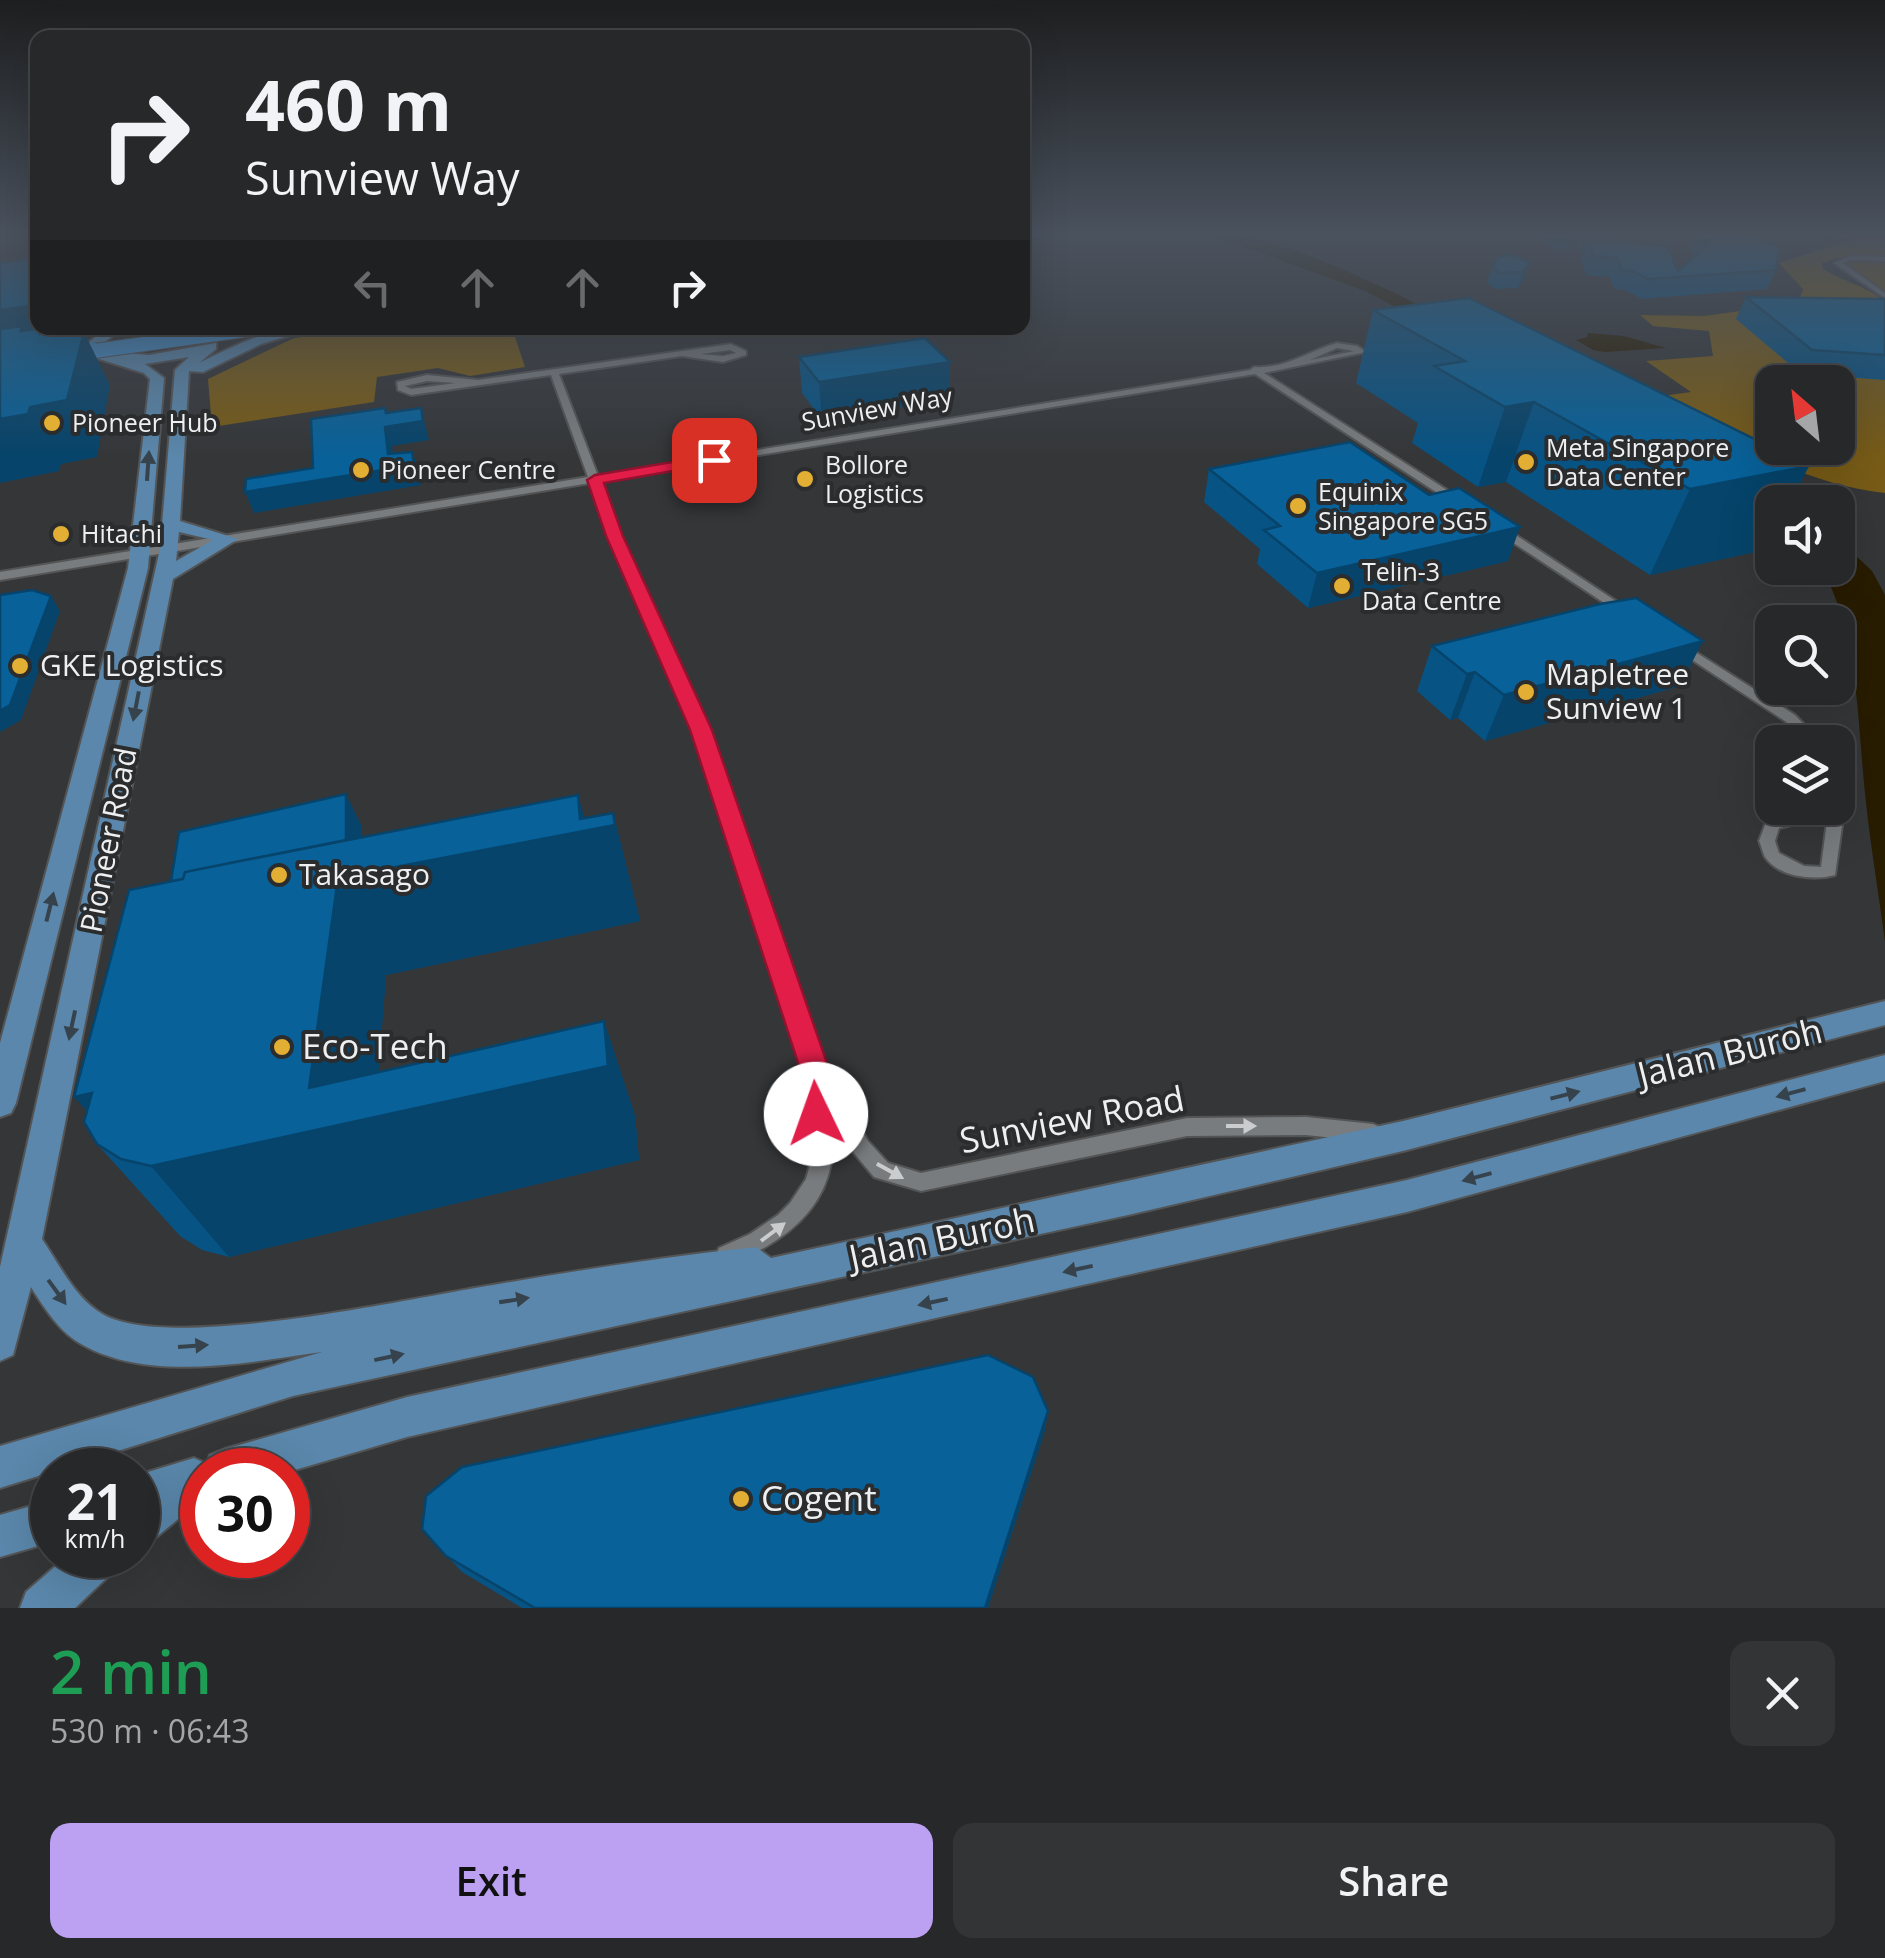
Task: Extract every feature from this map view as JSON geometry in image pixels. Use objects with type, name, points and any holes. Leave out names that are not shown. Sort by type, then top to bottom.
[{"type":"highway","points":[[0,364],[162,335]]},
{"type":"highway","points":[[0,364],[209,335]]},
{"type":"main road","points":[[104,335],[92,345],[98,354],[118,359]]},
{"type":"main road","points":[[178,385],[182,370],[230,335]]},
{"type":"main road","points":[[0,364],[165,358],[269,335]]},
{"type":"main road","points":[[178,385],[236,349],[283,335]]},
{"type":"main road","points":[[0,349],[68,338]]},
{"type":"main road","name":"Pioneer Road","points":[[0,1342],[25,1244],[157,560],[157,378],[149,370],[118,359]]},
{"type":"main road","name":"Pioneer Road","points":[[0,1103],[170,524],[178,385]]},
{"type":"main road","points":[[170,524],[228,539]]},
{"type":"main road","points":[[157,560],[228,539]]},
{"type":"main road","name":"Jalan Buroh","points":[[0,1467],[293,1377],[876,1254],[1403,1136],[1885,1013]]},
{"type":"main road","name":"Jalan Buroh","points":[[300,1448],[407,1417],[1407,1196],[1885,1068]]},
{"type":"main road","points":[[25,1244],[63,1302],[97,1333],[177,1347],[326,1331],[684,1272],[876,1254]]},
{"type":"main road","points":[[0,1536],[30,1527]]},
{"type":"main road","points":[[42,1608],[75,1578]]},
{"type":"street","name":"Sunview Way","points":[[0,576],[157,560],[228,539],[595,480],[1298,363],[1362,352],[1349,344],[1330,346],[1298,363]]},
{"type":"street","points":[[476,382],[426,378],[400,384],[407,392],[731,346],[743,353],[724,359],[682,354]]},
{"type":"street","points":[[1254,370],[1468,508]]},
{"type":"street","name":"Sunview Road","points":[[554,372],[614,536],[701,730],[814,1066],[861,1147],[882,1170],[921,1182],[1188,1127],[1306,1126],[1403,1136]]},
{"type":"street","points":[[1494,526],[1648,626]]},
{"type":"street","points":[[1665,636],[1797,725]]},
{"type":"street","points":[[1772,825],[1766,840],[1772,856],[1822,875],[1829,871],[1834,825]]},
{"type":"street","name":"Sunview Road","points":[[684,1272],[764,1241],[789,1220],[803,1201],[821,1164],[814,1066]]},
{"type":"shaded area","points":[[1398,308],[1423,308],[1758,485],[1755,493]]},
{"type":"shaded area","points":[[1762,308],[1885,308],[1885,493],[1823,480],[1784,465],[1855,465],[1855,365],[1755,365],[1755,452],[1648,398],[1691,392],[1646,361],[1713,356],[1709,331],[1653,326],[1640,315],[1704,316]]},
{"type":"shaded area","points":[[1588,333],[1624,336],[1666,348],[1593,350],[1576,340]]},
{"type":"shaded area","points":[[514,335],[525,367],[470,376],[438,368],[377,377],[374,402],[212,427],[208,379],[294,338]]},
{"type":"shaded area","points":[[1855,555],[1872,571],[1885,595],[1885,942],[1855,690],[1855,605],[1837,605],[1830,585],[1855,585]]},
{"type":"building","points":[[1489,308],[1755,439],[1755,465],[1809,466],[1690,489],[1534,402],[1505,407],[1434,366],[1465,361],[1373,310]]},
{"type":"building","points":[[1760,308],[1885,308],[1885,355],[1812,350]]},
{"type":"building","points":[[22,326],[21,331],[30,330],[30,335],[83,335],[67,400],[30,407],[28,414],[0,419],[0,329]]},
{"type":"building","points":[[925,338],[950,362],[819,382],[799,357]]},
{"type":"building","points":[[385,408],[386,413],[421,408],[423,421],[385,427],[388,454],[412,452],[414,465],[245,492],[246,479],[313,468],[311,419]]},
{"type":"building","points":[[1350,442],[1429,495],[1459,488],[1520,527],[1317,573],[1264,530],[1280,526],[1209,469]]},
{"type":"building","points":[[32,590],[51,596],[10,705],[0,711],[0,595]]},
{"type":"building","points":[[1636,598],[1703,641],[1504,695],[1475,672],[1467,674],[1432,646],[1600,604]]},
{"type":"building","points":[[346,794],[346,840],[185,872],[183,879],[171,881],[179,832]]},
{"type":"building","points":[[578,795],[580,819],[613,813],[615,825],[338,878],[309,1088],[604,1021],[608,1066],[151,1166],[121,1159],[97,1144],[84,1122],[92,1093],[74,1097],[129,890],[183,879],[185,872]]},
{"type":"building","name":"Cogent","points":[[988,1355],[1033,1377],[1048,1411],[985,1608],[535,1608],[446,1556],[422,1529],[426,1496],[462,1467]]},
{"type":"place","name":"Pioneer Hub","points":[[52,423]]},
{"type":"place","name":"Meta Singapore Data Center","points":[[1526,462]]},
{"type":"place","name":"Pioneer Centre","points":[[361,470]]},
{"type":"place","name":"Bollore Logistics","points":[[805,479]]},
{"type":"place","name":"Equinix Singapore SG5","points":[[1298,506]]},
{"type":"place","name":"Hitachi","points":[[61,534]]},
{"type":"place","name":"Telin-3 Data Centre","points":[[1342,586]]},
{"type":"place","name":"GKE Logistics","points":[[20,666]]},
{"type":"place","name":"Mapletree Sunview 1","points":[[1526,692]]},
{"type":"place","name":"Takasago","points":[[279,875]]},
{"type":"place","name":"Eco-Tech","points":[[282,1047]]},
{"type":"place","name":"Cogent","points":[[741,1499]]},
{"type":"route","points":[[714,460],[595,480],[614,536],[701,730],[814,1066],[816,1114]]}]
